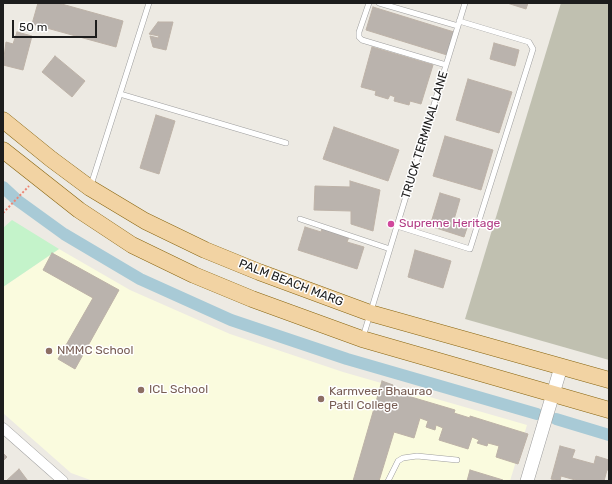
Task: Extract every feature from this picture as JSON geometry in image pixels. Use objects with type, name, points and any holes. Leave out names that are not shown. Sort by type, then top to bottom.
[{"type":"main road","name":"PALM BEACH MARG","points":[[3,120],[90,188],[145,221],[205,250],[259,272],[370,313],[609,380]]},
{"type":"main road","points":[[3,150],[36,178],[79,210],[132,245],[194,275],[237,293],[362,339],[609,410]]},
{"type":"street","points":[[527,481],[561,367]]},
{"type":"street","points":[[3,428],[63,481]]},
{"type":"lane","points":[[90,188],[149,3]]},
{"type":"lane","points":[[368,3],[359,32],[359,37],[362,40],[446,66]]},
{"type":"lane","points":[[379,3],[529,42],[533,49],[470,249],[397,226]]},
{"type":"lane","name":"TRUCK TERMINAL LANE","points":[[362,339],[465,3]]},
{"type":"lane","points":[[120,94],[286,144]]},
{"type":"lane","points":[[300,219],[390,249]]},
{"type":"lane","points":[[388,481],[398,461],[403,458],[417,456],[457,460]]},
{"type":"path","points":[[3,213],[36,178]]},
{"type":"shaded area","points":[[561,3],[609,3],[609,360],[465,319]]},
{"type":"shaded area","points":[[59,249],[130,290],[230,334],[343,372],[527,425],[510,481],[93,481],[71,473],[3,413],[3,287]]},
{"type":"green space","points":[[12,220],[59,249],[3,287],[3,228]]},
{"type":"building","points":[[38,3],[58,3],[123,21],[116,47],[32,24]]},
{"type":"building","points":[[507,3],[528,3],[526,9]]},
{"type":"building","points":[[373,7],[454,32],[447,55],[366,30]]},
{"type":"building","points":[[158,22],[173,22],[166,50],[153,47],[150,36],[158,38],[159,36],[149,34]]},
{"type":"building","points":[[17,32],[32,36],[23,70],[3,65],[6,42],[13,44]]},
{"type":"building","points":[[494,43],[519,50],[515,66],[490,59]]},
{"type":"building","points":[[372,47],[433,65],[421,104],[410,101],[409,105],[394,101],[395,97],[390,95],[388,99],[375,95],[376,91],[361,87]]},
{"type":"building","points":[[55,56],[85,81],[72,97],[42,72]]},
{"type":"building","points":[[468,79],[512,92],[499,133],[456,120]]},
{"type":"building","points":[[156,115],[175,121],[159,174],[140,168]]},
{"type":"building","points":[[334,127],[399,150],[388,181],[323,159]]},
{"type":"building","points":[[445,136],[493,150],[481,190],[433,176]]},
{"type":"building","points":[[350,181],[380,190],[373,231],[351,224],[351,211],[314,210],[315,186],[350,187]]},
{"type":"building","points":[[440,193],[460,199],[453,223],[467,228],[464,237],[430,226]]},
{"type":"building","points":[[305,227],[321,232],[322,228],[349,237],[347,242],[364,247],[357,269],[298,250]]},
{"type":"building","points":[[415,250],[451,261],[443,288],[408,277]]},
{"type":"building","points":[[52,253],[119,290],[75,369],[58,359],[93,298],[43,270]]},
{"type":"building","points":[[382,381],[393,385],[391,391],[455,410],[454,413],[470,418],[470,416],[528,434],[518,464],[496,457],[499,446],[488,443],[487,446],[477,443],[479,440],[472,437],[468,449],[439,440],[443,428],[436,425],[435,430],[426,427],[428,421],[420,418],[414,438],[394,432],[379,481],[353,481]]},
{"type":"building","points":[[560,446],[575,450],[572,458],[594,464],[596,456],[609,460],[609,470],[607,470],[604,481],[579,481],[561,476],[560,481],[551,479]]},
{"type":"building","points":[[3,453],[7,457],[3,461]]},
{"type":"building","points":[[19,469],[28,481],[6,481]]},
{"type":"building","points":[[470,470],[503,480],[503,481],[467,481]]},
{"type":"waterway","points":[[3,187],[17,200],[64,234],[140,279],[231,320],[347,359],[537,414]]},
{"type":"waterway","points":[[556,419],[609,435]]},
{"type":"place","name":"Supreme Heritage","points":[[391,224]]},
{"type":"place","name":"NMMC School","points":[[49,351]]},
{"type":"place","name":"ICL School","points":[[141,390]]},
{"type":"place","name":"Karmveer Bhaurao Patil College","points":[[321,399]]}]
